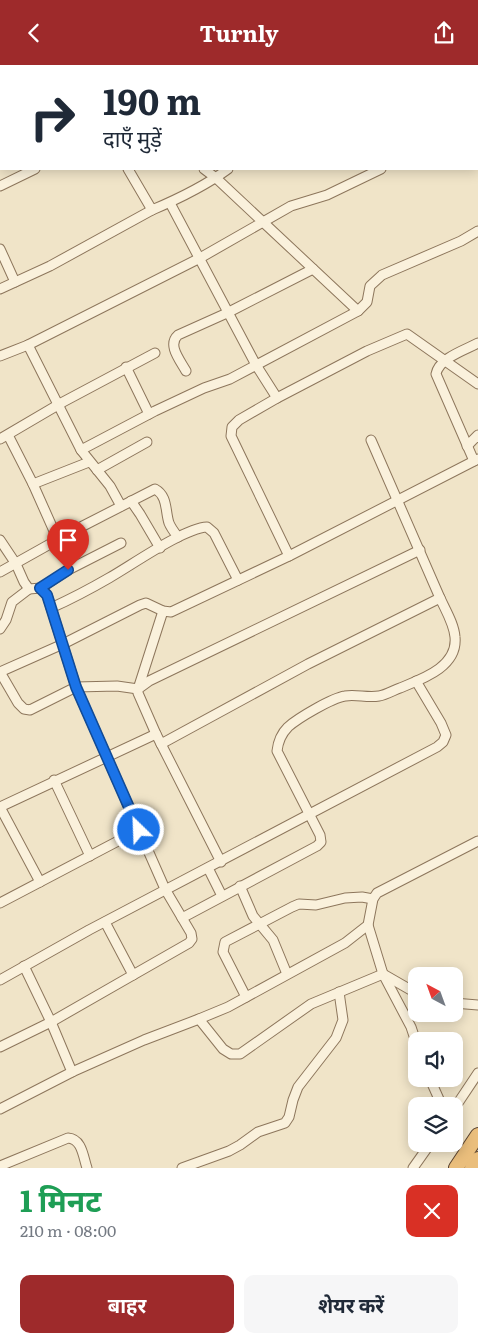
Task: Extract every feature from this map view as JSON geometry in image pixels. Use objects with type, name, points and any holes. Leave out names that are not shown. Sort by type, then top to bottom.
[{"type":"highway","points":[[456,1168],[478,1135]]},
{"type":"highway","points":[[472,1168],[478,1159]]},
{"type":"street","points":[[0,186],[33,170]]},
{"type":"street","points":[[129,170],[152,209]]},
{"type":"street","points":[[205,170],[358,311]]},
{"type":"street","points":[[0,289],[50,266],[152,209],[170,203],[216,178],[227,170]]},
{"type":"street","points":[[0,356],[28,345],[200,258],[291,206],[327,195],[380,170]]},
{"type":"street","points":[[170,203],[256,365],[277,398]]},
{"type":"street","points":[[81,450],[211,385],[230,379],[358,311],[366,302],[370,286],[382,275],[461,241],[478,231]]},
{"type":"street","points":[[0,249],[14,282]]},
{"type":"street","points":[[186,371],[172,345],[173,340],[178,335],[228,313],[313,269]]},
{"type":"street","points":[[289,556],[231,436],[232,427],[277,398],[366,351],[407,334],[478,384]]},
{"type":"street","points":[[420,550],[149,681],[138,689],[117,686],[76,687],[30,710],[24,709],[18,703],[0,672],[63,644],[140,605],[146,603],[163,611],[171,612],[289,556],[476,460],[467,447],[436,374],[437,369],[444,361],[478,343]]},
{"type":"street","points":[[28,345],[81,450],[110,486],[121,506]]},
{"type":"street","points":[[58,540],[33,483],[4,437],[126,367],[155,353]]},
{"type":"street","points":[[126,367],[149,415]]},
{"type":"street","points":[[467,447],[478,435]]},
{"type":"street","points":[[182,918],[318,846],[321,842],[320,835],[276,751],[278,740],[287,728],[322,706],[342,697],[354,695],[380,696],[416,681],[438,670],[448,661],[454,650],[455,638],[452,623],[371,440]]},
{"type":"street","points":[[98,470],[147,442]]},
{"type":"street","points":[[33,483],[89,462]]},
{"type":"street","points":[[0,572],[152,490],[158,491],[166,503],[170,524],[178,537]]},
{"type":"street","points":[[131,501],[160,548]]},
{"type":"street","points":[[51,608],[108,579],[198,527],[207,527],[214,533],[238,580]]},
{"type":"street","points":[[0,540],[16,564],[29,589]]},
{"type":"street","points":[[0,629],[6,620],[12,602],[29,589],[40,588],[68,570],[121,543]]},
{"type":"street","points":[[0,1047],[51,1023],[192,939],[191,933],[165,889],[76,687],[47,595],[40,588]]},
{"type":"street","points":[[161,744],[308,664],[440,598]]},
{"type":"street","points":[[163,611],[138,693],[156,734],[220,861]]},
{"type":"street","points":[[0,980],[165,889],[437,747],[443,742],[446,735],[416,681]]},
{"type":"street","points":[[40,882],[0,807],[156,734]]},
{"type":"street","points":[[54,781],[90,856]]},
{"type":"street","points":[[0,903],[139,830]]},
{"type":"street","points":[[413,1032],[383,974],[368,925],[373,899],[381,890],[478,841]]},
{"type":"street","points":[[208,868],[222,896]]},
{"type":"street","points":[[240,886],[253,916],[273,940],[287,974]]},
{"type":"street","points":[[246,997],[228,963],[223,946],[225,942],[259,923],[299,905],[316,905],[345,898],[362,897],[373,899]]},
{"type":"street","points":[[105,922],[133,975]]},
{"type":"street","points":[[0,1109],[72,1072],[144,1040],[199,1019],[246,997],[345,943],[368,925]]},
{"type":"street","points":[[24,966],[72,1072]]},
{"type":"street","points":[[199,1019],[223,1049],[231,1054],[240,1054],[311,1004],[383,974]]},
{"type":"street","points":[[383,974],[408,988]]},
{"type":"street","points":[[182,1168],[229,1151],[258,1132],[285,1123],[289,1117],[298,1087],[336,1038],[343,1020],[339,992]]},
{"type":"street","points":[[463,1004],[478,1005]]},
{"type":"street","points":[[462,1097],[478,1073]]},
{"type":"street","points":[[0,1166],[68,1138],[78,1141],[87,1168]]},
{"type":"street","points":[[413,1168],[424,1152]]},
{"type":"route","points":[[68,570],[40,588],[47,595],[63,644],[69,670],[139,830]]}]
